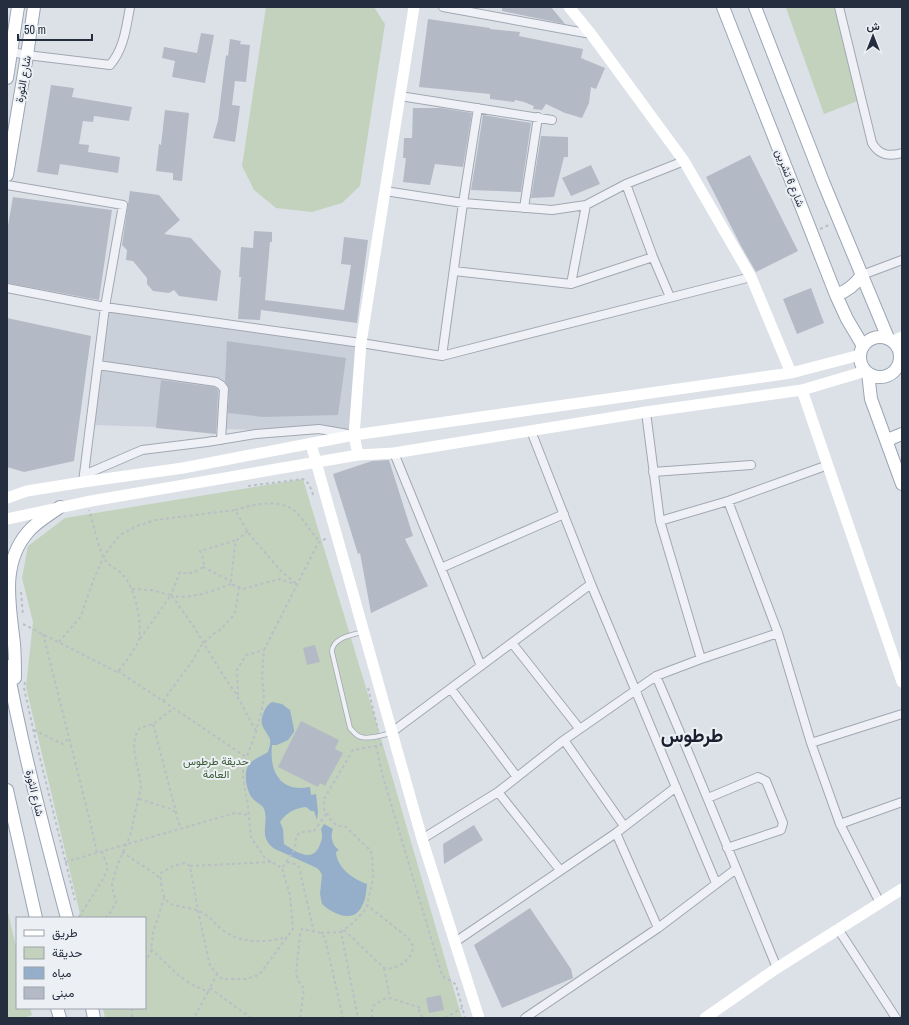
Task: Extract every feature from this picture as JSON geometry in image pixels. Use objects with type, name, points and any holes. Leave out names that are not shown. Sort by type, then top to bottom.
[{"type":"main road","name":"شارع الثورة","points":[[7,78],[9,51],[18,7]]},
{"type":"main road","name":"شارع الثورة","points":[[7,175],[34,7]]},
{"type":"main road","points":[[358,455],[354,435],[361,343],[414,7]]},
{"type":"main road","points":[[569,7],[592,34],[684,161],[751,277],[791,373]]},
{"type":"main road","name":"شارع 6 تشرين","points":[[723,7],[836,295],[861,350]]},
{"type":"main road","points":[[754,7],[862,275],[900,353],[902,378]]},
{"type":"main road","points":[[836,295],[854,286],[862,275]]},
{"type":"main road","points":[[894,339],[881,337],[867,341],[861,350],[862,366],[873,376],[885,376],[890,374],[900,361]]},
{"type":"main road","points":[[7,498],[27,491],[83,478],[183,468],[354,435],[791,373],[861,350]]},
{"type":"main road","points":[[7,519],[91,501],[358,455],[394,453],[646,412],[802,390],[867,372]]},
{"type":"main road","points":[[867,372],[871,399],[902,484]]},
{"type":"main road","points":[[802,390],[902,682]]},
{"type":"main road","points":[[887,442],[902,434]]},
{"type":"main road","points":[[311,444],[315,463],[422,839],[479,1018]]},
{"type":"main road","points":[[13,697],[15,679],[14,645],[8,582],[12,562],[18,547],[28,532],[60,508]]},
{"type":"main road","name":"شارع الثورة","points":[[7,666],[50,855],[75,917]]},
{"type":"main road","points":[[7,790],[8,804],[36,917]]},
{"type":"main road","points":[[705,1018],[777,968],[902,889]]},
{"type":"street","points":[[9,51],[27,55],[110,65],[117,57],[122,45],[130,7]]},
{"type":"street","points":[[443,7],[592,34]]},
{"type":"street","points":[[839,7],[872,143],[882,154],[889,156],[902,153]]},
{"type":"street","points":[[400,96],[552,120]]},
{"type":"street","points":[[442,356],[478,108]]},
{"type":"street","points":[[524,208],[538,117]]},
{"type":"street","points":[[385,191],[463,203],[552,210],[586,205],[626,184],[684,161]]},
{"type":"street","points":[[626,184],[653,258],[670,297]]},
{"type":"street","points":[[7,185],[123,205],[105,307],[83,478]]},
{"type":"street","points":[[571,284],[586,205]]},
{"type":"street","points":[[454,271],[571,284],[653,258]]},
{"type":"street","points":[[862,275],[902,260]]},
{"type":"street","points":[[7,288],[105,307],[361,343],[442,356],[751,277]]},
{"type":"street","points":[[98,365],[216,382],[221,384],[224,389],[221,440]]},
{"type":"street","points":[[646,412],[660,521],[701,659]]},
{"type":"street","points":[[83,478],[142,450],[256,434],[319,429],[354,435]]},
{"type":"street","points":[[531,431],[591,584],[716,883]]},
{"type":"street","points":[[394,453],[481,666]]},
{"type":"street","points":[[653,472],[751,466]]},
{"type":"street","points":[[660,521],[728,501],[828,466]]},
{"type":"street","points":[[728,501],[778,633],[811,742],[840,824],[880,903]]},
{"type":"street","points":[[441,568],[564,514]]},
{"type":"street","points":[[392,732],[591,584]]},
{"type":"street","points":[[422,839],[498,792],[579,728],[656,676],[778,633]]},
{"type":"street","points":[[512,643],[579,728]]},
{"type":"street","points":[[656,676],[708,798],[777,968]]},
{"type":"street","points":[[450,689],[517,777]]},
{"type":"street","points":[[811,742],[902,714]]},
{"type":"street","points":[[564,740],[624,826]]},
{"type":"street","points":[[708,798],[758,777],[762,778],[766,781],[783,823],[781,830],[727,848]]},
{"type":"street","points":[[455,942],[616,833],[676,787]]},
{"type":"street","points":[[498,792],[560,870]]},
{"type":"street","points":[[840,824],[902,802]]},
{"type":"street","points":[[616,833],[658,928]]},
{"type":"street","points":[[525,1018],[658,928],[736,869]]},
{"type":"street","points":[[838,929],[896,1018]]},
{"type":"lane","points":[[363,631],[335,642],[332,647],[350,728],[361,737],[379,736],[392,732]]},
{"type":"path","points":[[812,233],[839,220]]},
{"type":"path","points":[[248,486],[303,479],[309,484],[316,502]]},
{"type":"path","points":[[59,642],[81,616],[93,581],[110,547],[120,535],[146,522],[163,518],[235,510],[248,506],[269,503],[294,510],[320,542]]},
{"type":"path","points":[[235,510],[248,531],[270,560],[298,585]]},
{"type":"path","points":[[84,512],[89,511],[104,559],[109,566],[123,574],[132,589],[138,614],[139,640]]},
{"type":"path","points":[[118,672],[171,595],[180,572],[190,573],[202,567],[204,562],[200,551],[236,540],[248,531]]},
{"type":"path","points":[[190,866],[210,966],[222,980],[246,979],[260,975],[293,929],[290,895],[282,868],[265,858],[251,837],[249,815],[242,778],[243,767],[256,732],[262,709],[264,695],[262,676],[264,650],[318,543],[329,537]]},
{"type":"path","points":[[231,584],[236,540]]},
{"type":"path","points":[[202,567],[231,581]]},
{"type":"path","points":[[132,589],[151,590],[175,596],[184,596],[207,593],[231,584],[244,589],[279,579],[298,585]]},
{"type":"path","points":[[20,585],[23,616]]},
{"type":"path","points":[[163,701],[193,660],[201,646],[212,635],[221,629],[234,615],[239,588]]},
{"type":"path","points":[[171,595],[204,643],[220,672],[236,694],[256,732]]},
{"type":"path","points":[[23,626],[23,624],[118,672],[246,757]]},
{"type":"path","points":[[43,634],[91,825],[96,853]]},
{"type":"path","points":[[238,700],[236,687],[237,670],[246,655],[264,650]]},
{"type":"path","points":[[24,680],[24,688],[33,730],[75,902]]},
{"type":"path","points":[[300,1018],[304,989],[296,974],[300,934],[302,929],[321,933],[341,932],[366,909],[372,884],[372,854],[368,848],[346,827],[336,825],[326,814],[324,809],[324,799],[353,750],[381,745],[367,685]]},
{"type":"path","points":[[106,917],[116,902],[112,888],[116,866],[130,836],[141,787],[141,779],[136,760],[136,735],[140,728],[153,724],[174,708]]},
{"type":"path","points":[[153,724],[181,828]]},
{"type":"path","points":[[33,730],[63,744],[69,738]]},
{"type":"path","points":[[376,746],[382,777],[442,975],[444,978],[456,985],[465,1018]]},
{"type":"path","points":[[139,799],[171,809],[177,816]]},
{"type":"path","points":[[65,862],[235,813],[249,815]]},
{"type":"path","points":[[282,868],[296,849],[296,836],[301,832],[314,831],[326,814]]},
{"type":"path","points":[[76,917],[102,881],[108,868],[102,851]]},
{"type":"path","points":[[122,852],[161,879]]},
{"type":"path","points":[[272,862],[190,866],[185,863],[173,866],[161,873],[161,879],[166,901],[170,904],[198,911],[209,917],[223,931],[242,939],[258,941],[272,941],[287,937]]},
{"type":"path","points":[[287,862],[298,865],[314,932]]},
{"type":"path","points":[[146,961],[149,958],[153,933],[165,896]]},
{"type":"path","points":[[367,904],[399,930],[412,943],[413,948],[411,954],[406,960],[393,968],[384,968]]},
{"type":"path","points":[[75,917],[77,909]]},
{"type":"path","points":[[344,930],[384,968],[390,998]]},
{"type":"path","points":[[341,932],[358,1018]]},
{"type":"path","points":[[321,933],[325,938],[343,1018]]},
{"type":"path","points":[[151,949],[178,975],[190,984],[208,992]]},
{"type":"path","points":[[194,1018],[217,974]]},
{"type":"path","points":[[210,988],[251,1018]]},
{"type":"path","points":[[372,1018],[373,1006],[384,999],[390,998],[421,1008],[419,1010],[423,1018]]},
{"type":"path","points":[[445,1018],[462,1008]]},
{"type":"shaded area","points":[[105,307],[361,343],[351,431],[290,431],[91,425]]},
{"type":"green space","points":[[266,7],[374,7],[385,24],[360,186],[342,203],[312,212],[276,208],[254,190],[242,166]]},
{"type":"green space","points":[[834,7],[860,100],[824,114],[786,8]]},
{"type":"green space","name":"حديقة طرطوس العامة","points":[[303,479],[376,721],[462,1018],[105,1018],[103,1009],[146,1009],[146,917],[81,917],[26,687],[33,622],[22,578],[28,546],[65,518]]},
{"type":"green space","points":[[7,908],[16,947],[16,1009],[30,1009],[32,1015],[24,1018],[7,1018]]},
{"type":"water","points":[[272,702],[282,704],[290,710],[294,729],[294,732],[288,740],[277,745],[272,745],[272,763],[275,771],[284,783],[291,787],[310,787],[311,795],[316,794],[318,812],[317,820],[314,811],[311,811],[306,807],[298,808],[285,816],[280,822],[283,829],[284,844],[303,854],[312,854],[316,852],[320,845],[322,836],[321,829],[324,824],[333,829],[332,841],[339,850],[336,852],[339,863],[351,876],[367,884],[366,895],[363,903],[354,915],[343,916],[337,914],[322,904],[320,894],[322,875],[320,871],[317,868],[275,849],[266,839],[265,812],[263,807],[251,796],[247,788],[246,774],[249,764],[268,752],[270,739],[262,725],[262,718],[266,708]]},
{"type":"building","points":[[502,7],[551,7],[565,24],[502,11]]},
{"type":"building","points":[[428,19],[490,29],[520,32],[519,36],[583,49],[581,58],[605,68],[596,89],[591,87],[589,103],[582,118],[565,113],[546,104],[542,110],[533,109],[534,106],[524,102],[515,100],[514,102],[490,99],[490,94],[419,87]]},
{"type":"building","points":[[201,33],[214,35],[205,83],[172,77],[175,61],[162,58],[164,47],[197,53]]},
{"type":"building","points":[[230,39],[241,41],[240,44],[250,45],[246,82],[235,81],[232,105],[240,106],[235,142],[213,138],[218,121],[226,55],[228,56]]},
{"type":"building","points":[[51,85],[74,88],[72,97],[132,107],[129,121],[94,116],[93,122],[83,121],[79,144],[89,145],[88,152],[120,157],[118,173],[60,164],[58,175],[37,172]]},
{"type":"building","points":[[413,108],[441,108],[472,113],[463,167],[435,164],[430,185],[403,182],[406,158],[403,158],[404,138],[412,138]]},
{"type":"building","points":[[165,110],[189,113],[182,181],[173,180],[173,173],[156,171]]},
{"type":"building","points":[[483,115],[531,123],[521,192],[471,190]]},
{"type":"building","points":[[541,136],[568,137],[568,157],[564,157],[554,197],[531,198]]},
{"type":"building","points":[[750,155],[798,251],[756,272],[706,177]]},
{"type":"building","points":[[591,165],[600,184],[571,196],[562,178]]},
{"type":"building","points":[[130,191],[159,195],[180,220],[164,234],[191,238],[221,271],[217,301],[179,296],[174,290],[169,293],[153,291],[147,284],[147,278],[133,261],[126,260],[127,250],[122,245]]},
{"type":"building","points":[[13,197],[112,210],[99,300],[7,283],[7,231]]},
{"type":"building","points":[[254,231],[272,232],[265,300],[344,310],[351,265],[341,264],[344,237],[368,240],[357,323],[261,310],[260,320],[238,319],[241,277],[239,277],[241,247],[253,248]]},
{"type":"building","points":[[811,288],[824,323],[797,334],[783,299]]},
{"type":"building","points":[[7,318],[91,336],[74,461],[24,472],[7,467]]},
{"type":"building","points":[[227,341],[346,358],[338,415],[264,417],[228,413],[229,389],[225,381]]},
{"type":"building","points":[[161,380],[214,387],[217,389],[216,434],[156,428]]},
{"type":"building","points":[[389,460],[413,536],[405,539],[428,586],[371,613],[360,553],[358,554],[333,474],[372,461]]},
{"type":"building","points":[[315,645],[320,662],[307,665],[303,648]]},
{"type":"building","points":[[301,721],[339,740],[335,749],[343,753],[325,786],[320,783],[318,787],[278,767]]},
{"type":"building","points":[[474,825],[483,840],[444,864],[443,844]]},
{"type":"building","points":[[530,908],[571,969],[573,978],[502,1008],[474,945]]},
{"type":"building","points":[[441,995],[444,1010],[429,1013],[426,998]]},
{"type":"district","name":"طرطوس","points":[[692,735]]}]
